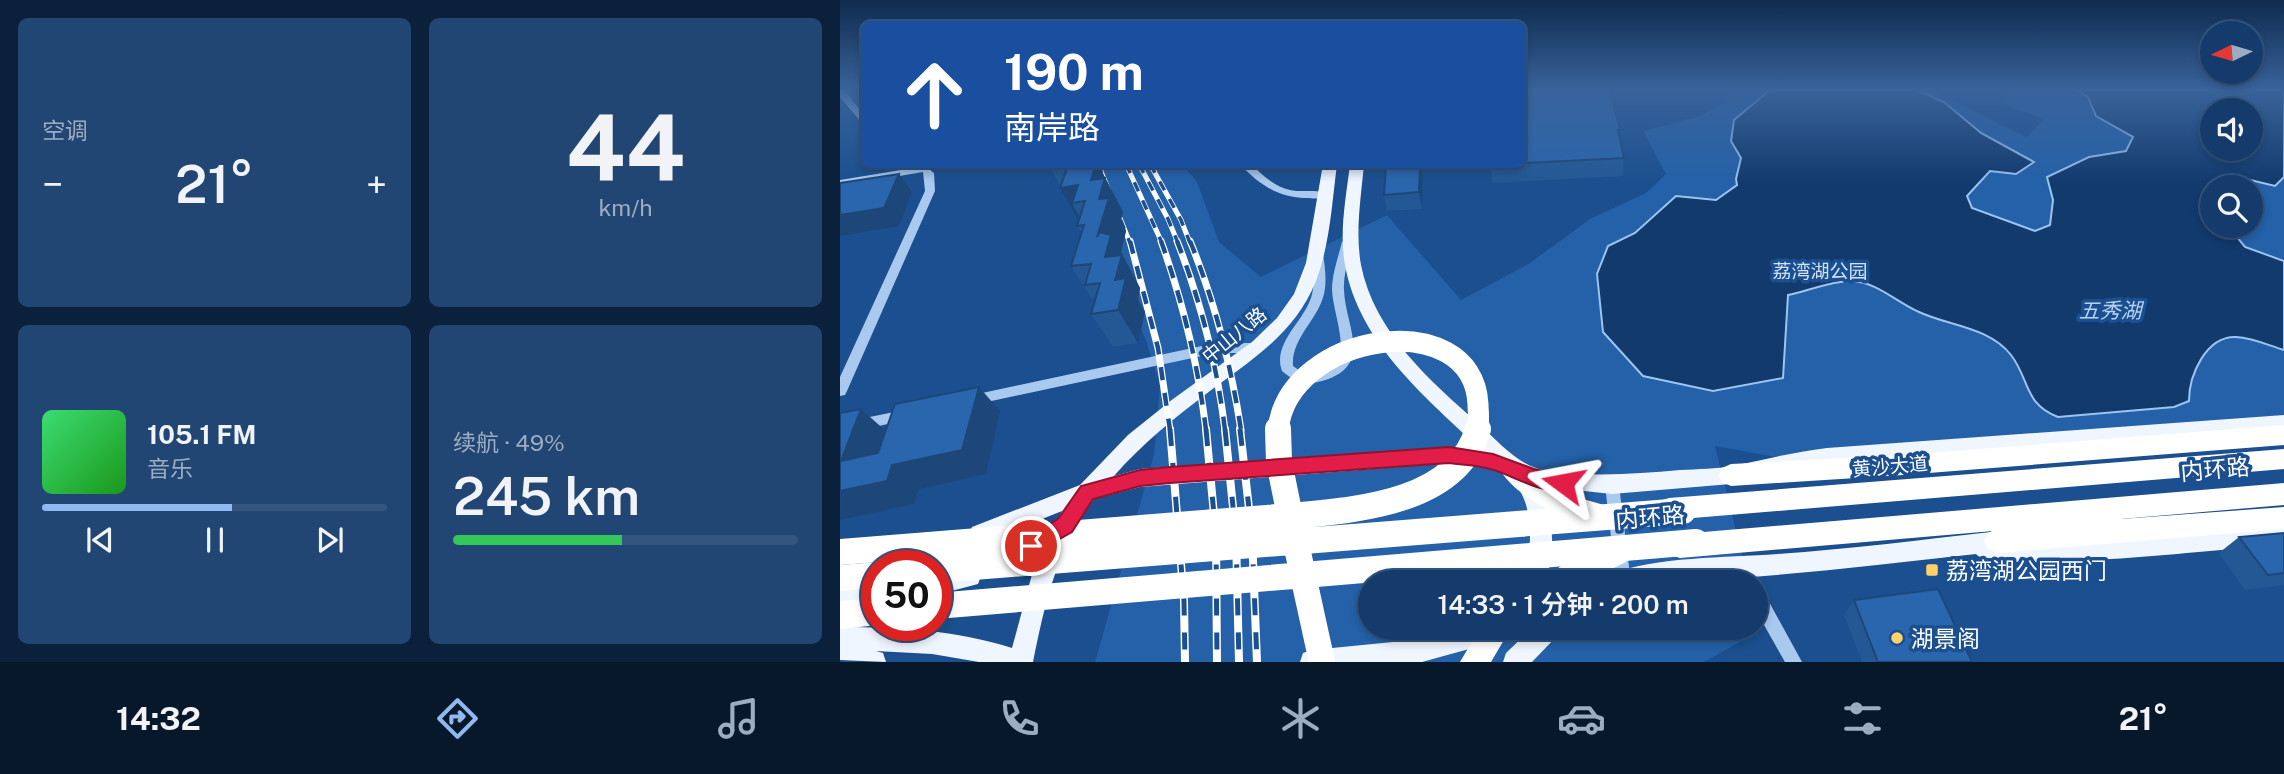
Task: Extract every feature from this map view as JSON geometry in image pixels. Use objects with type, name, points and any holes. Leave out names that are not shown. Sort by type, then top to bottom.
[{"type":"highway","points":[[840,552],[1253,519],[1277,516],[1288,515],[1300,514],[1312,513],[1388,500],[1415,492],[1452,471],[1467,452],[1477,434],[1481,406],[1474,380],[1466,368],[1457,359],[1433,346],[1415,342],[1381,341],[1347,348],[1310,370],[1292,389],[1284,405],[1280,421],[1279,461],[1287,505],[1290,517],[1293,529],[1307,591],[1312,618],[1320,649],[1322,662]]},
{"type":"highway","points":[[1731,475],[1903,465],[2284,435]]},
{"type":"highway","name":"黄沙大道","points":[[1513,469],[1538,490],[1568,506],[1589,512],[1615,513],[2284,460]]},
{"type":"highway","name":"内环路","points":[[952,577],[2284,460]]},
{"type":"highway","points":[[1587,570],[1620,552],[2284,493]]},
{"type":"highway","name":"内环路","points":[[952,605],[2284,493]]},
{"type":"highway","points":[[1997,541],[2284,518]]},
{"type":"highway","points":[[840,578],[861,576]]},
{"type":"highway","points":[[840,615],[861,613]]},
{"type":"highway","points":[[1474,662],[1489,640]]},
{"type":"main road","name":"中山八路","points":[[1020,662],[1039,586],[1051,553],[1087,492],[1128,446],[1176,407],[1258,348],[1294,307],[1302,294],[1317,253],[1329,168]]},
{"type":"main road","points":[[1357,168],[1349,238],[1355,277],[1378,327],[1423,384],[1513,469],[1527,487],[1538,512],[1541,552],[1538,570]]},
{"type":"main road","points":[[840,563],[943,547],[1087,492],[1140,478],[1170,475],[1449,455],[1481,459],[1554,482],[1612,485],[1731,475],[1778,463],[1828,456],[2284,423]]},
{"type":"main road","points":[[1768,575],[1825,562],[1997,541],[2012,519]]},
{"type":"main road","points":[[952,577],[979,574],[1065,526]]},
{"type":"main road","points":[[1947,547],[2052,553],[2284,534]]},
{"type":"main road","points":[[840,595],[861,593]]},
{"type":"main road","points":[[840,639],[861,637]]},
{"type":"main road","points":[[1312,662],[1428,650],[1467,640]]},
{"type":"main road","points":[[1514,662],[1526,640]]},
{"type":"main road","points":[[1514,662],[1537,640]]},
{"type":"main road","points":[[949,641],[1020,662]]},
{"type":"main road","points":[[840,648],[874,662]]},
{"type":"street","points":[[1250,168],[1277,191],[1290,195],[1325,195]]},
{"type":"street","points":[[840,183],[925,169],[929,173],[930,191],[840,391]]},
{"type":"street","points":[[1317,253],[1320,271],[1318,298],[1288,347],[1285,359],[1287,368],[1300,378],[1328,374],[1343,365],[1348,358],[1349,344],[1341,319],[1338,286],[1349,238]]},
{"type":"street","points":[[960,403],[1216,348],[1258,348]]},
{"type":"street","points":[[840,429],[920,412]]},
{"type":"street","points":[[1612,485],[1620,570]]},
{"type":"street","points":[[1768,616],[1794,662]]},
{"type":"green space","name":"荔湾湖公园","points":[[1681,121],[1993,121],[2026,137],[2042,121],[2200,121],[2200,161],[2263,161],[2263,121],[2284,121],[2284,415],[1776,457],[1715,446],[1746,570],[1358,570],[1358,640],[1743,640],[1704,662],[1095,662],[1154,455],[1160,385],[1145,338],[1105,241],[1068,168],[1185,168],[1197,182],[1219,242],[1261,277],[1387,215],[1461,300],[1530,263],[1590,219],[1646,193],[1666,174],[1643,131]]},
{"type":"water","name":"五秀湖","points":[[1734,121],[1967,121],[1981,133],[2034,162],[2016,174],[1990,171],[1967,196],[1972,208],[2035,231],[2050,225],[2053,200],[2047,177],[2089,157],[2126,151],[2133,137],[2105,121],[2200,121],[2200,161],[2263,161],[2263,121],[2284,121],[2284,177],[2275,186],[2263,183],[2263,175],[2200,175],[2200,238],[2238,238],[2245,247],[2284,261],[2284,350],[2248,339],[2225,338],[2208,350],[2201,359],[2192,380],[2189,401],[2174,407],[2058,417],[2047,412],[2033,398],[2011,355],[1992,338],[1919,312],[1869,285],[1844,281],[1788,295],[1783,378],[1713,391],[1643,376],[1603,332],[1597,274],[1608,246],[1635,233],[1676,196],[1716,200],[1737,185],[1741,158],[1731,141]]},
{"type":"building","points":[[1526,121],[1618,121],[1624,158],[1526,163]]},
{"type":"building","points":[[1067,168],[1095,168],[1091,180],[1105,178],[1099,199],[1109,198],[1097,237],[1100,232],[1111,235],[1105,257],[1122,255],[1115,280],[1126,278],[1118,310],[1091,314],[1100,283],[1085,285],[1091,264],[1071,266],[1084,225],[1077,226],[1085,201],[1072,203],[1078,185],[1060,188]]},
{"type":"building","points":[[1386,168],[1420,168],[1419,192],[1384,195]]},
{"type":"building","points":[[899,174],[884,208],[840,215],[840,183]]},
{"type":"building","points":[[979,387],[962,450],[892,465],[887,481],[840,491],[840,413],[861,409],[841,461],[878,453],[895,404]]},
{"type":"building","points":[[2284,533],[2284,573],[2268,575],[2239,537]]},
{"type":"building","name":"湖景阁","points":[[1938,589],[1972,662],[1878,662],[1854,600]]},
{"type":"railway","points":[[1100,168],[1130,243]]},
{"type":"railway","points":[[1128,168],[1162,243]]},
{"type":"railway","points":[[1141,168],[1178,243]]},
{"type":"railway","points":[[1152,168],[1181,220],[1190,243]]},
{"type":"railway","points":[[1130,241],[1158,348],[1170,430]]},
{"type":"railway","points":[[1161,241],[1189,334],[1206,430]]},
{"type":"railway","points":[[1177,241],[1207,334],[1225,430]]},
{"type":"railway","points":[[1190,241],[1221,334],[1241,430]]},
{"type":"railway","points":[[1170,429],[1184,601],[1185,662]]},
{"type":"railway","points":[[1206,429],[1216,536],[1217,662]]},
{"type":"railway","points":[[1225,429],[1236,536],[1239,662]]},
{"type":"railway","points":[[1240,429],[1252,535],[1257,662]]},
{"type":"place","name":"荔湾湖公园西门","points":[[1932,570]]},
{"type":"place","name":"湖景阁","points":[[1897,638]]},
{"type":"route","points":[[1031,546],[1065,526],[1087,492],[1140,478],[1449,455],[1493,461],[1533,477],[1563,483]]}]
